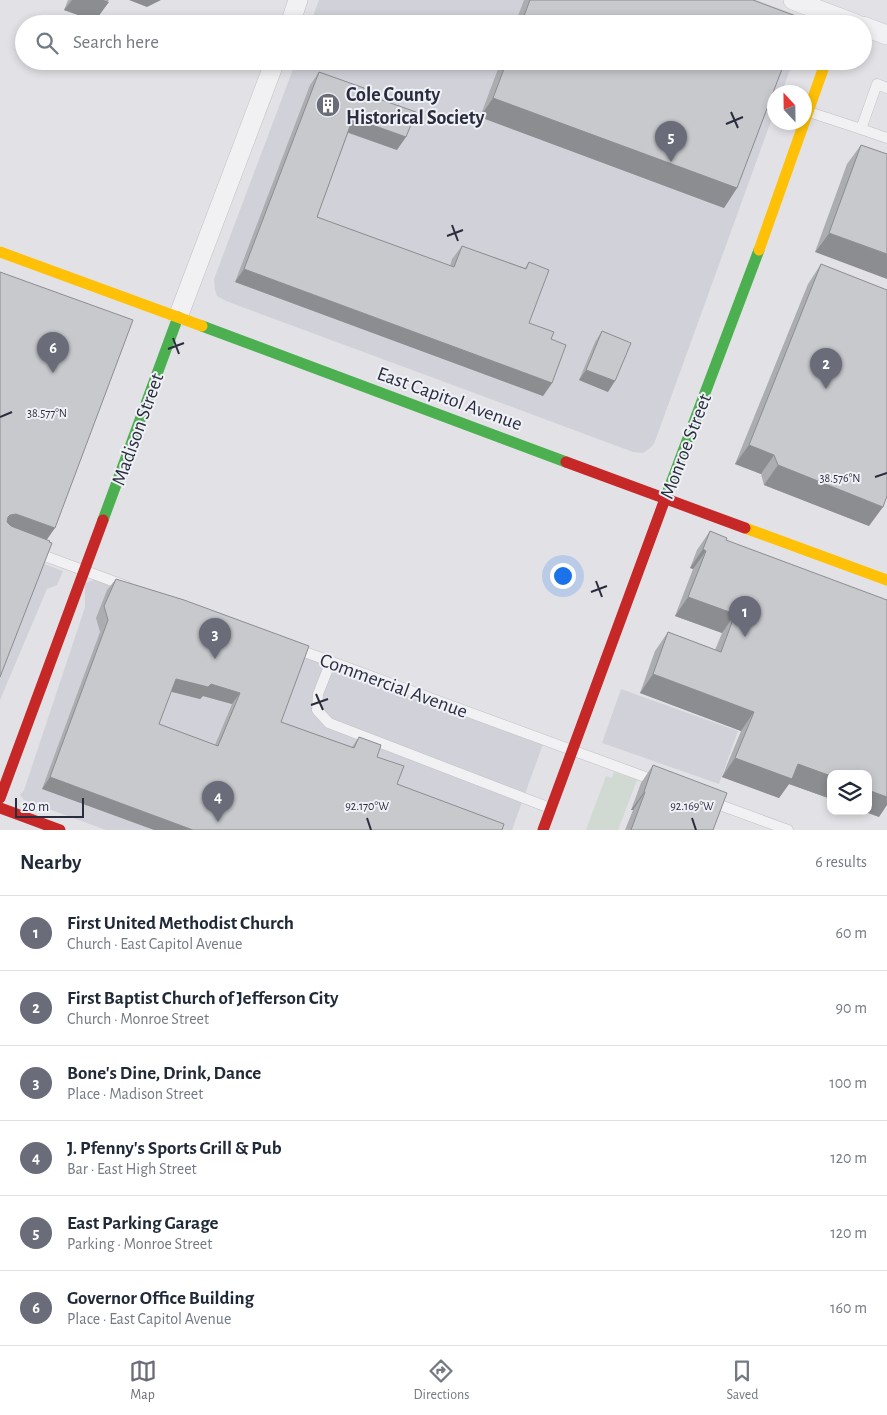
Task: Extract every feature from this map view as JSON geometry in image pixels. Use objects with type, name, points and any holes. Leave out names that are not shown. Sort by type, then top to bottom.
[{"type":"street","points":[[293,15],[298,0]]},
{"type":"street","points":[[793,0],[829,15]]},
{"type":"street","points":[[872,29],[887,35]]},
{"type":"street","name":"Madison Street","points":[[0,798],[272,70]]},
{"type":"street","name":"Monroe Street","points":[[812,101],[823,70]]},
{"type":"street","name":"Monroe Street","points":[[543,830],[665,499],[757,257],[802,130]]},
{"type":"street","name":"East Capitol Avenue","points":[[0,252],[665,499],[884,576]]},
{"type":"street","points":[[0,808],[60,830]]},
{"type":"lane","points":[[861,129],[877,84],[887,88]]},
{"type":"lane","points":[[812,113],[887,138]]},
{"type":"lane","points":[[26,549],[131,588]]},
{"type":"lane","name":"Commercial Avenue","points":[[285,645],[670,786]]},
{"type":"lane","points":[[330,662],[318,694],[317,710],[329,723],[551,808]]},
{"type":"lane","points":[[698,797],[788,830]]},
{"type":"shaded area","points":[[319,0],[756,0],[796,15],[313,15]]},
{"type":"shaded area","points":[[293,70],[790,70],[784,85],[767,85],[768,130],[654,444],[643,453],[633,452],[226,301],[217,296],[214,279]]},
{"type":"shaded area","points":[[0,547],[63,571],[57,585],[47,589],[0,700]]},
{"type":"shaded area","points":[[96,579],[543,744],[512,830],[106,830],[24,800],[20,795],[24,790],[85,607],[85,583]]},
{"type":"shaded area","points":[[621,689],[738,731],[719,784],[602,743]]},
{"type":"shaded area","points":[[614,772],[637,780],[618,830],[586,830],[606,776],[612,778]]},
{"type":"building","points":[[530,0],[753,0],[793,15],[524,15]]},
{"type":"building","points":[[504,70],[782,70],[776,85],[767,85],[767,109],[737,188],[493,98]]},
{"type":"building","points":[[319,72],[364,88],[362,93],[416,112],[406,137],[353,118],[317,217],[454,267],[462,246],[526,269],[529,262],[549,270],[529,323],[554,332],[551,339],[566,345],[552,383],[244,269]]},
{"type":"building","points":[[861,145],[887,154],[887,254],[829,233]]},
{"type":"building","points":[[821,264],[887,290],[887,496],[883,507],[778,465],[774,455],[749,445]]},
{"type":"building","points":[[0,272],[133,320],[55,528],[16,514],[8,517],[7,522],[11,526],[52,543],[0,677]]},
{"type":"building","points":[[602,331],[631,343],[615,381],[586,370]]},
{"type":"building","points":[[710,531],[727,538],[726,540],[887,600],[887,797],[872,791],[872,770],[827,770],[827,775],[798,764],[792,779],[735,758],[754,712],[653,674],[668,632],[721,652],[735,614],[688,597],[706,551],[703,549]]},
{"type":"building","points":[[116,579],[184,600],[309,646],[281,722],[354,748],[359,737],[381,745],[377,757],[404,766],[397,784],[504,824],[502,830],[193,830],[50,777],[108,620],[104,606]],"holes":[[[176,679],[208,687],[211,684],[240,693],[218,746],[159,724]]]},
{"type":"building","points":[[653,765],[727,793],[713,830],[631,830]]},
{"type":"traffic: fast","points":[[665,499],[759,250]]},
{"type":"traffic: fast","points":[[103,520],[178,317]]},
{"type":"traffic: fast","points":[[202,326],[566,462]]},
{"type":"traffic: slow","points":[[759,250],[823,70]]},
{"type":"traffic: slow","points":[[0,252],[202,326]]},
{"type":"traffic: slow","points":[[745,528],[887,580]]},
{"type":"traffic: jam","points":[[566,462],[745,528]]},
{"type":"traffic: jam","points":[[543,830],[665,499]]},
{"type":"traffic: jam","points":[[0,798],[103,520]]},
{"type":"traffic: jam","points":[[0,808],[60,830]]},
{"type":"place","name":"Cole County Historical Society","points":[[328,105]]},
{"type":"place","name":"East Parking Garage","points":[[671,162]]},
{"type":"place","name":"Governor Office Building","points":[[53,373]]},
{"type":"place","name":"First Baptist Church of Jefferson City","points":[[826,389]]},
{"type":"place","name":"First United Methodist Church","points":[[745,637]]},
{"type":"place","name":"Bone's Dine, Drink, Dance","points":[[215,659]]},
{"type":"place","name":"J. Pfenny's Sports Grill & Pub","points":[[218,822]]}]
